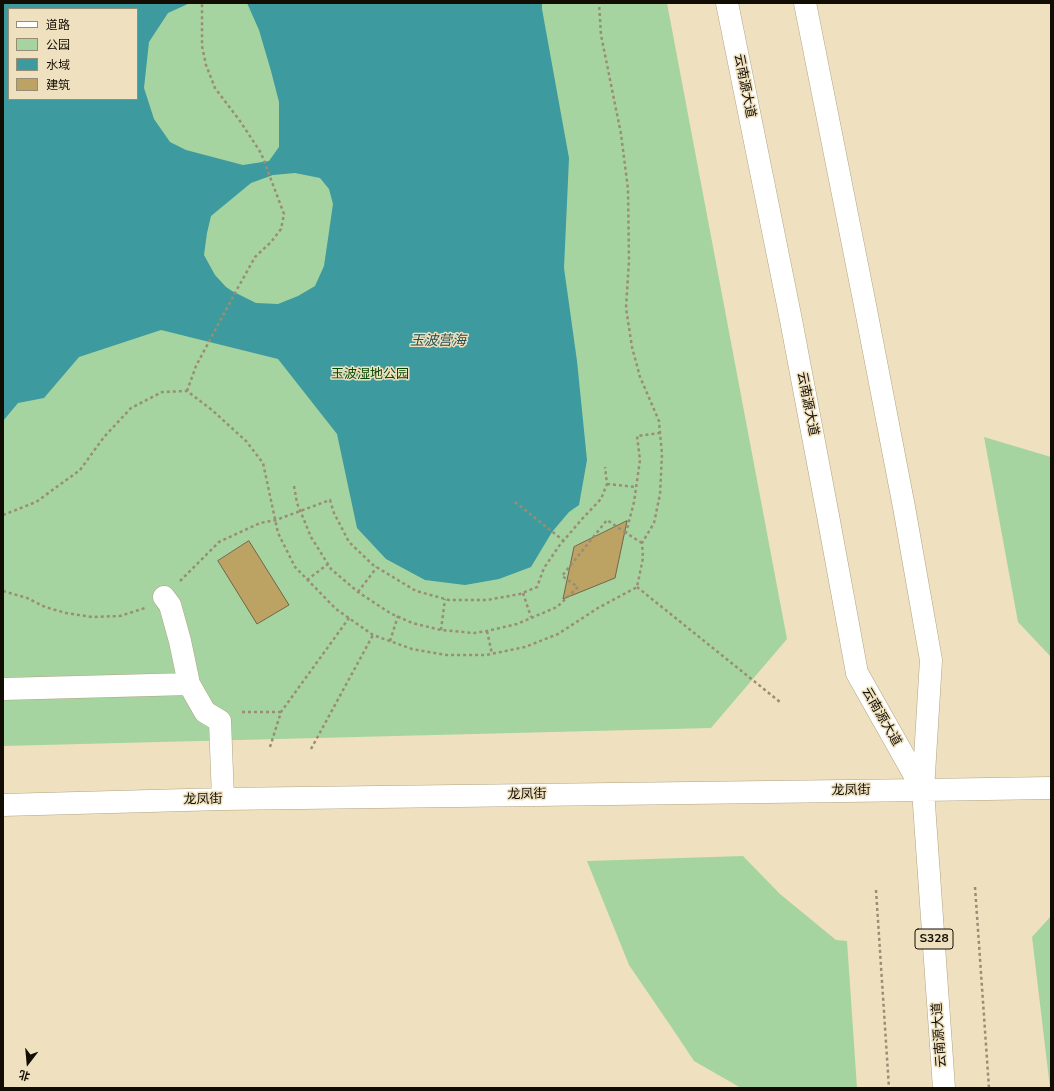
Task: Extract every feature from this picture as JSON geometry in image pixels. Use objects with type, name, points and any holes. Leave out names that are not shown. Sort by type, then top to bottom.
[{"type":"main road","name":"云南源大道","points":[[727,3],[794,335],[857,673],[923,790]]},
{"type":"main road","name":"云南源大道","points":[[805,3],[865,305],[932,660],[923,790],[944,1088]]},
{"type":"main road","points":[[164,597],[170,606],[189,684],[205,712],[220,721],[223,799]]},
{"type":"main road","points":[[3,689],[189,684]]},
{"type":"main road","name":"龙凤街","points":[[3,805],[223,799],[1051,788]]},
{"type":"path","points":[[187,391],[196,366],[208,342],[255,257],[281,228],[284,214],[271,176],[261,153],[240,121],[215,88],[206,65],[202,46],[202,3]]},
{"type":"path","points":[[599,3],[601,35],[621,134],[628,189],[629,261],[626,308],[632,346],[640,377],[659,420],[662,454],[660,494],[654,523],[642,543],[643,558],[637,587]]},
{"type":"path","points":[[3,515],[36,502],[80,470],[104,437],[131,408],[162,392],[187,391],[212,410],[246,441],[263,463],[278,533],[295,567],[336,609],[373,635],[412,649],[446,656],[492,654],[524,647],[558,634],[598,608],[637,587]]},
{"type":"path","points":[[626,534],[634,502],[640,460],[637,436],[660,432]]},
{"type":"path","points":[[276,520],[330,500],[334,513],[349,542],[373,565],[416,591],[445,599],[487,600],[523,593],[537,587],[544,568],[582,519],[601,499],[607,484],[605,467]]},
{"type":"path","points":[[607,484],[636,487]]},
{"type":"path","points":[[294,486],[297,503],[310,537],[331,569],[358,592],[390,613],[412,623],[441,630],[474,633],[487,631],[517,624],[556,607],[578,588],[562,576],[607,520],[626,534],[642,543]]},
{"type":"path","points":[[514,502],[564,541]]},
{"type":"path","points":[[307,580],[328,564]]},
{"type":"path","points":[[358,592],[377,567]]},
{"type":"path","points":[[637,587],[780,702]]},
{"type":"path","points":[[523,593],[531,618]]},
{"type":"path","points":[[441,630],[445,599]]},
{"type":"path","points":[[390,641],[398,616]]},
{"type":"path","points":[[270,747],[281,712],[349,618]]},
{"type":"path","points":[[487,631],[492,654]]},
{"type":"path","points":[[311,749],[373,635]]},
{"type":"path","points":[[975,887],[989,1088]]},
{"type":"path","points":[[876,890],[889,1088]]},
{"type":"green space","name":"玉波湿地公园","points":[[3,3],[667,3],[787,639],[711,728],[3,746]]},
{"type":"green space","points":[[984,437],[1051,457],[1051,657],[1018,622]]},
{"type":"green space","points":[[743,856],[780,894],[836,940],[847,941],[857,1088],[741,1088],[694,1061],[629,965],[587,861]]},
{"type":"green space","points":[[1051,916],[1051,1088],[1050,1088],[1032,937]]},
{"type":"water","name":"玉波营海","points":[[3,3],[190,3],[168,13],[149,42],[144,88],[154,119],[170,142],[186,150],[243,165],[269,161],[279,147],[279,102],[259,30],[247,3],[542,3],[569,158],[564,268],[577,361],[587,460],[579,505],[569,512],[552,532],[531,567],[499,579],[465,585],[425,580],[386,559],[357,528],[337,434],[278,359],[161,330],[79,357],[44,398],[18,403],[3,421]],"holes":[[[295,173],[320,178],[329,189],[333,204],[324,266],[315,286],[298,296],[278,304],[256,303],[226,287],[215,275],[204,255],[211,216],[251,183],[273,175]]]},
{"type":"building","points":[[627,521],[615,578],[563,599],[574,547]]},
{"type":"building","points":[[249,541],[289,605],[257,624],[218,561]]}]
